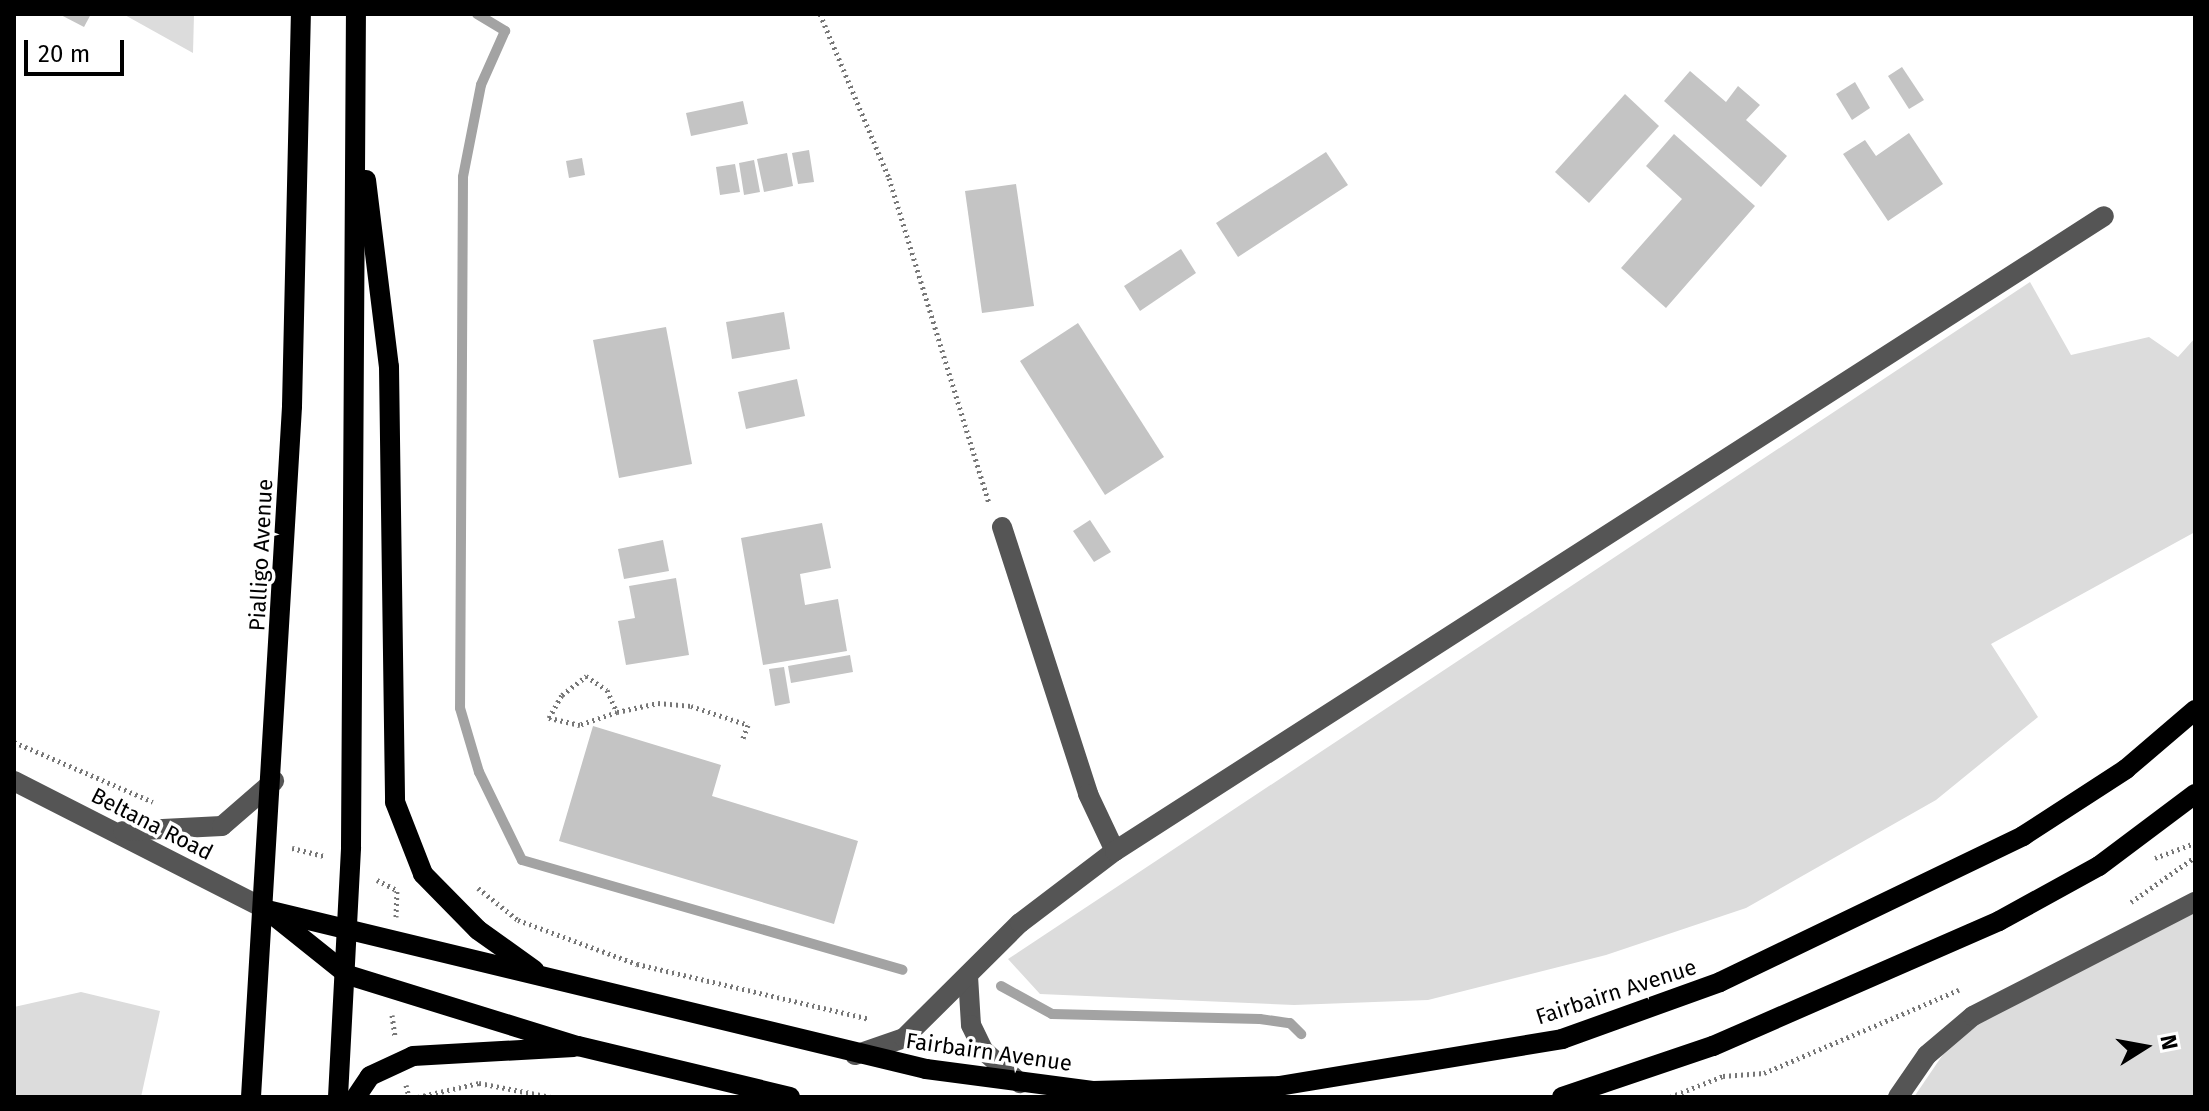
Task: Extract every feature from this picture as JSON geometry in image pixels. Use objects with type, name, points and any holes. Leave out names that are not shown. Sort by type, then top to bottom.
[{"type":"main road","name":"Pialligo Avenue","points":[[251,1097],[267,910],[303,159],[301,14]]},
{"type":"main road","points":[[338,1097],[349,930],[356,14]]},
{"type":"main road","points":[[355,93],[389,367],[395,802],[423,874],[478,930],[543,977]]},
{"type":"main road","name":"Fairbairn Avenue","points":[[267,910],[855,1055],[1020,1083],[1093,1091],[1279,1086],[1562,1039],[1720,982],[1988,855],[2091,795],[2195,710]]},
{"type":"main road","points":[[1562,1097],[1713,1046],[1999,921],[2099,866],[2195,794]]},
{"type":"main road","points":[[267,910],[348,975],[578,1046],[790,1097]]},
{"type":"main road","points":[[356,1097],[370,1076],[413,1056],[578,1046]]},
{"type":"street","points":[[855,1055],[904,1038],[1020,923],[1115,851],[2104,216]]},
{"type":"street","points":[[996,520],[1088,794],[1115,851]]},
{"type":"street","name":"Beltana Road","points":[[14,781],[267,910]]},
{"type":"street","points":[[115,831],[222,826],[274,781]]},
{"type":"street","points":[[1898,1097],[1927,1055],[1973,1016],[2195,902]]},
{"type":"street","points":[[968,976],[971,1025],[983,1050],[1020,1083]]},
{"type":"path","points":[[820,14],[889,178],[996,520]]},
{"type":"path","points":[[617,712],[607,690],[586,676],[562,695],[549,718],[580,725],[617,712],[658,703],[691,706],[748,725],[742,741]]},
{"type":"path","points":[[2125,906],[2195,857]]},
{"type":"path","points":[[469,881],[518,920],[637,964],[869,1020],[881,1016]]},
{"type":"path","points":[[1670,1097],[1723,1076],[1764,1073],[1973,985]]},
{"type":"path","points":[[418,1097],[479,1083],[551,1097]]},
{"type":"shaded area","points":[[123,14],[194,14],[193,53]]},
{"type":"shaded area","points":[[2030,282],[2071,355],[2149,337],[2178,357],[2195,338],[2195,532],[1991,644],[2038,717],[1936,800],[1746,908],[1606,955],[1428,1000],[1294,1005],[1040,994],[1008,959]]},
{"type":"shaded area","points":[[2195,911],[2195,1097],[1914,1097],[1946,1050],[1996,1011]]},
{"type":"shaded area","points":[[81,992],[160,1011],[141,1097],[14,1097],[14,1007]]},
{"type":"building","points":[[59,14],[91,14],[84,27]]},
{"type":"building","points":[[1902,67],[1924,100],[1909,109],[1888,76]]},
{"type":"building","points":[[1690,71],[1726,102],[1738,86],[1760,105],[1746,120],[1787,156],[1761,187],[1664,101]]},
{"type":"building","points":[[1855,82],[1870,108],[1852,120],[1836,94]]},
{"type":"building","points":[[1625,94],[1659,126],[1589,203],[1555,172]]},
{"type":"building","points":[[743,101],[748,124],[691,136],[686,113]]},
{"type":"building","points":[[1909,133],[1943,184],[1888,221],[1843,154],[1865,140],[1876,156]]},
{"type":"building","points":[[1674,134],[1755,206],[1666,308],[1621,268],[1682,199],[1646,166]]},
{"type":"building","points":[[809,150],[814,182],[798,184],[792,153]]},
{"type":"building","points":[[1326,152],[1348,185],[1238,257],[1216,223]]},
{"type":"building","points":[[787,153],[793,186],[764,192],[757,159]]},
{"type":"building","points":[[582,158],[585,175],[569,178],[566,161]]},
{"type":"building","points":[[754,160],[760,192],[744,195],[739,163]]},
{"type":"building","points":[[735,164],[740,192],[720,195],[716,167]]},
{"type":"building","points":[[1016,184],[1034,306],[982,313],[965,191]]},
{"type":"building","points":[[1181,249],[1196,273],[1140,311],[1124,286]]},
{"type":"building","points":[[784,312],[790,349],[732,359],[726,322]]},
{"type":"building","points":[[1078,323],[1164,457],[1105,495],[1020,361]]},
{"type":"building","points":[[666,327],[692,464],[619,478],[593,340]]},
{"type":"building","points":[[797,379],[805,416],[746,429],[738,392]]},
{"type":"building","points":[[1090,520],[1111,552],[1094,562],[1073,531]]},
{"type":"building","points":[[822,523],[831,568],[800,574],[805,605],[838,599],[847,651],[763,665],[741,538]]},
{"type":"building","points":[[663,540],[669,571],[624,579],[618,549]]},
{"type":"building","points":[[676,578],[689,655],[626,665],[618,621],[635,618],[629,586]]},
{"type":"building","points":[[850,655],[853,672],[791,683],[788,666]]},
{"type":"building","points":[[784,667],[790,703],[775,706],[769,669]]},
{"type":"building","points":[[593,726],[721,765],[712,796],[858,841],[834,924],[559,841]]},
{"type":"waterway","points":[[477,14],[505,31],[481,85],[463,177],[460,708],[479,772],[522,860],[902,970]]},
{"type":"waterway","points":[[1001,986],[1052,1014],[1260,1019],[1290,1023],[1301,1034]]}]
